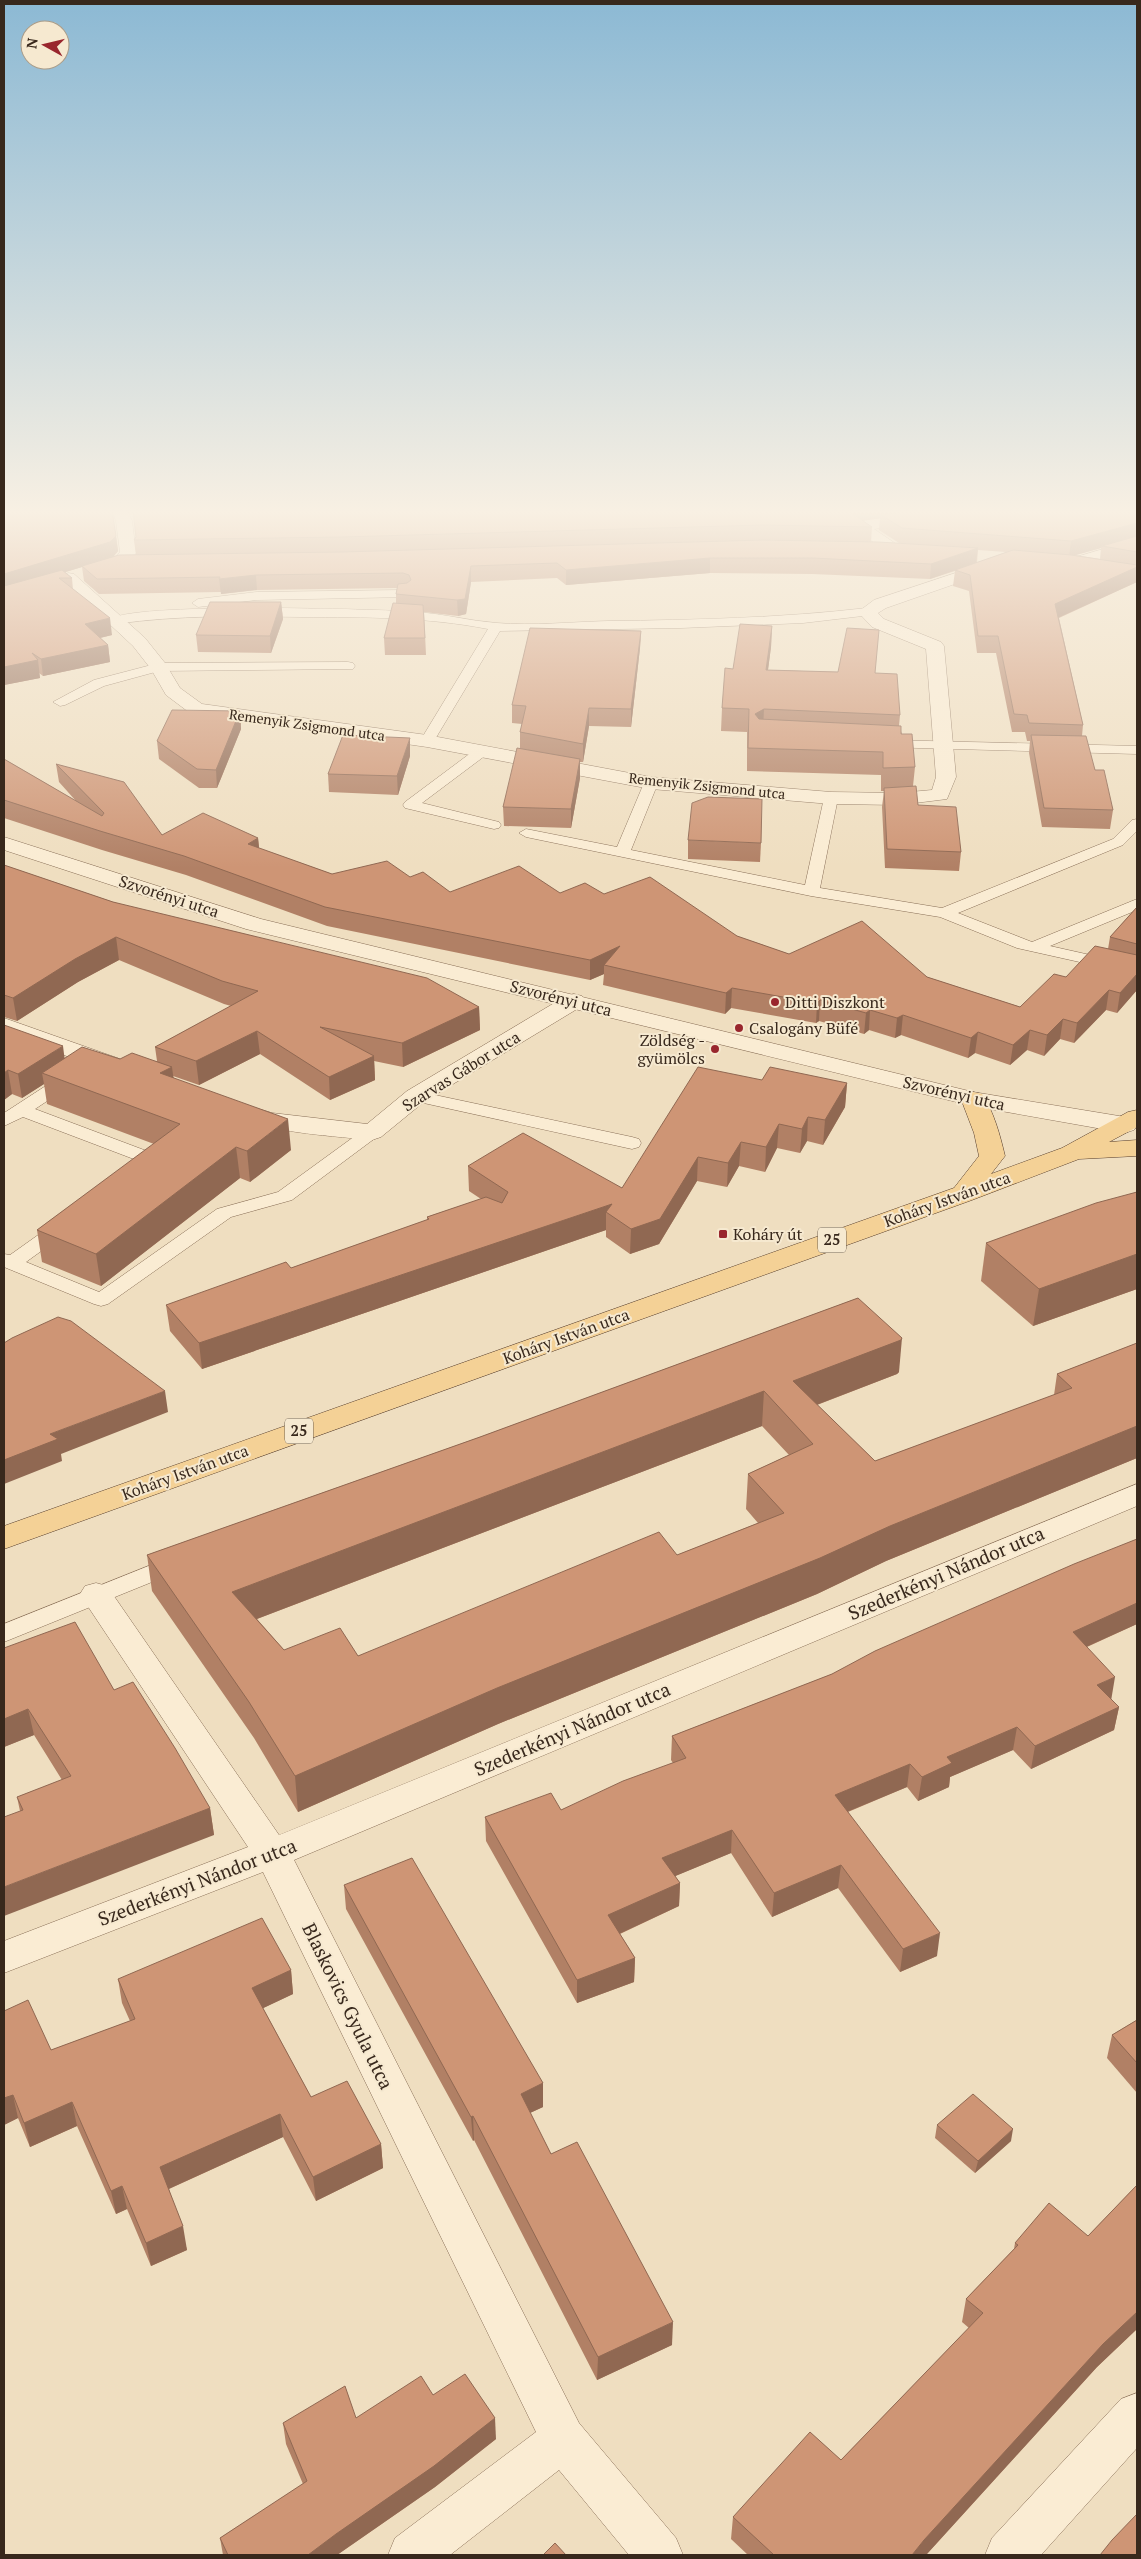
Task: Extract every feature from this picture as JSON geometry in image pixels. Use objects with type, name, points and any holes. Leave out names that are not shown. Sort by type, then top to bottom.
[{"type":"main road","points":[[963,1194],[992,1156],[987,1133],[973,1099]]},
{"type":"main road","name":"Koháry István utca","points":[[4,1538],[963,1194],[1071,1153],[1131,1121]]},
{"type":"main road","points":[[1071,1153],[1137,1148]]},
{"type":"street","name":"Remenyik Zsigmond utca","points":[[125,628],[139,642],[159,667],[173,691],[197,709],[427,741],[651,783],[831,798],[899,799],[940,794],[946,777],[935,646],[891,628]]},
{"type":"street","name":"Szvorényi utca","points":[[4,843],[254,924],[973,1099],[1131,1121]]},
{"type":"street","name":"Szarvas Gábor utca","points":[[372,1132],[416,1096],[574,1001]]},
{"type":"street","points":[[4,1025],[136,1072]]},
{"type":"street","points":[[230,1106],[268,1120],[372,1132]]},
{"type":"street","name":"Szederkényi Nándor utca","points":[[4,1957],[272,1853],[1137,1494]]},
{"type":"street","name":"Blaskovics Gyula utca","points":[[96,1594],[272,1853],[562,2438],[659,2555]]},
{"type":"street","points":[[1009,2555],[1137,2415]]},
{"type":"street","points":[[412,2555],[562,2438]]},
{"type":"lane","points":[[427,741],[495,628]]},
{"type":"lane","points":[[60,702],[99,683],[159,667],[348,666]]},
{"type":"lane","points":[[876,744],[944,744],[1137,750]]},
{"type":"lane","points":[[481,752],[410,805],[494,825]]},
{"type":"lane","points":[[622,852],[651,783]]},
{"type":"lane","points":[[811,891],[831,798]]},
{"type":"lane","points":[[944,913],[1118,842],[1137,823]]},
{"type":"lane","points":[[526,833],[811,891],[944,913],[1023,945],[1083,956],[1125,968]]},
{"type":"lane","points":[[1034,947],[1137,904]]},
{"type":"lane","points":[[4,1121],[98,1059]]},
{"type":"lane","points":[[416,1096],[632,1143]]},
{"type":"lane","points":[[21,1110],[153,1160],[130,1177]]},
{"type":"lane","points":[[8,1261],[101,1300],[224,1213],[285,1196],[372,1132]]},
{"type":"lane","points":[[8,1261],[75,1217]]},
{"type":"lane","points":[[4,1633],[198,1554]]},
{"type":"building","points":[[4,628],[90,628],[108,645],[41,659],[32,653],[38,660],[4,667]]},
{"type":"building","points":[[199,628],[272,628],[270,636],[196,635]]},
{"type":"building","points":[[386,628],[424,628],[425,638],[384,638]]},
{"type":"building","points":[[530,628],[641,631],[631,709],[589,708],[583,744],[520,732],[526,706],[512,705]]},
{"type":"building","points":[[739,628],[772,628],[766,670],[838,672],[847,628],[879,630],[875,673],[897,674],[900,715],[764,709],[755,714],[759,719],[901,726],[901,734],[912,734],[915,767],[883,768],[883,752],[748,748],[749,709],[722,708],[725,668],[733,669]]},
{"type":"building","points":[[977,628],[1061,628],[1083,725],[1029,723],[1027,715],[1014,714],[998,636],[978,636]]},
{"type":"building","points":[[172,710],[240,711],[216,770],[197,769],[157,741]]},
{"type":"building","points":[[343,735],[410,738],[397,776],[328,774]]},
{"type":"building","points":[[1031,735],[1086,736],[1095,770],[1104,770],[1113,810],[1044,808]]},
{"type":"building","points":[[517,748],[580,759],[571,809],[503,807]]},
{"type":"building","points":[[4,759],[102,816],[104,813],[56,764],[124,782],[162,835],[203,813],[258,838],[248,844],[332,874],[387,861],[410,877],[423,872],[450,892],[519,866],[560,893],[585,883],[604,894],[650,877],[737,936],[789,954],[862,921],[927,977],[1020,1007],[1054,974],[1066,977],[1095,946],[1137,955],[1137,974],[1120,993],[1109,990],[1077,1023],[1063,1019],[1047,1035],[1030,1030],[1013,1045],[978,1032],[971,1038],[903,1015],[897,1018],[870,1010],[866,1013],[820,1000],[817,1003],[732,988],[726,993],[604,965],[620,946],[590,960],[325,907],[184,856],[4,800]]},
{"type":"building","points":[[916,786],[918,805],[956,807],[961,852],[887,849],[884,788]]},
{"type":"building","points":[[708,797],[762,799],[761,843],[688,840],[692,803]]},
{"type":"building","points":[[4,865],[113,902],[427,978],[479,1007],[402,1043],[320,1027],[374,1056],[329,1077],[257,1031],[196,1061],[155,1047],[258,991],[222,981],[116,937],[75,959],[13,998],[4,995]]},
{"type":"building","points":[[1137,907],[1137,944],[1110,937]]},
{"type":"building","points":[[4,1025],[63,1046],[18,1074],[8,1070],[4,1073]]},
{"type":"building","points":[[82,1047],[120,1059],[132,1053],[172,1067],[160,1073],[288,1119],[247,1151],[236,1147],[96,1254],[37,1230],[180,1124],[42,1073]]},
{"type":"building","points":[[698,1067],[762,1080],[770,1067],[847,1083],[825,1120],[808,1117],[802,1129],[779,1124],[766,1147],[741,1142],[728,1163],[698,1157],[660,1219],[631,1229],[606,1212],[612,1204],[199,1343],[166,1305],[286,1262],[291,1268],[486,1197],[502,1203],[508,1192],[468,1166],[523,1133],[622,1188]]},
{"type":"building","points":[[1137,1192],[1137,1254],[1039,1289],[986,1243],[1096,1203]]},
{"type":"building","points":[[858,1298],[902,1338],[901,1340],[793,1381],[875,1461],[1072,1388],[1057,1374],[1137,1343],[1137,1426],[890,1526],[820,1558],[497,1688],[295,1776],[249,1702],[147,1555],[480,1437]],"holes":[[[764,1391],[813,1444],[748,1474],[784,1513],[677,1555],[659,1532],[358,1656],[340,1628],[284,1650],[232,1592]]]},
{"type":"building","points":[[58,1317],[71,1321],[165,1391],[50,1434],[58,1439],[4,1460],[4,1343]]},
{"type":"building","points":[[1137,1539],[1137,1603],[1073,1632],[1115,1677],[1097,1685],[1119,1707],[1035,1746],[1017,1727],[947,1757],[952,1763],[922,1777],[910,1764],[835,1795],[940,1933],[903,1949],[841,1865],[774,1893],[732,1830],[662,1858],[680,1883],[608,1915],[635,1958],[577,1980],[485,1817],[551,1793],[561,1810],[623,1781],[686,1758],[672,1736],[832,1674],[875,1651],[1074,1564]]},
{"type":"building","points":[[75,1622],[114,1690],[133,1682],[210,1808],[4,1887],[4,1817],[23,1810],[17,1797],[71,1776],[28,1709],[4,1719],[4,1648]]},
{"type":"building","points":[[412,1858],[543,2083],[521,2094],[551,2154],[577,2142],[673,2322],[598,2357],[473,2116],[471,2117],[344,1885]]},
{"type":"building","points":[[262,1918],[291,1970],[252,1988],[311,2097],[347,2081],[381,2144],[313,2177],[280,2114],[160,2167],[183,2226],[146,2243],[122,2186],[111,2191],[72,2102],[24,2123],[13,2095],[4,2098],[4,2011],[28,2000],[51,2050],[135,2019],[118,1979]]},
{"type":"building","points":[[1137,2020],[1137,2063],[1112,2035]]},
{"type":"building","points":[[973,2094],[1013,2129],[978,2161],[937,2125]]},
{"type":"building","points":[[1137,2185],[1137,2312],[1103,2344],[912,2555],[774,2555],[733,2517],[810,2432],[841,2460],[983,2313],[966,2299],[1018,2245],[1015,2243],[1049,2203],[1088,2236]]},
{"type":"building","points":[[465,2374],[495,2418],[434,2466],[308,2555],[228,2555],[220,2538],[307,2481],[283,2423],[345,2386],[356,2418],[421,2376],[433,2395]]},
{"type":"building","points":[[1137,2514],[1137,2555],[1100,2555],[1112,2540]]},
{"type":"building","points":[[555,2543],[566,2555],[543,2555]]},
{"type":"place","name":"Ditti Diszkont","points":[[775,1002]]},
{"type":"place","name":"Csalogány Büfé","points":[[739,1028]]},
{"type":"place","name":"Zöldség - gyümölcs","points":[[715,1049]]},
{"type":"place","name":"Koháry út","points":[[723,1234]]}]
